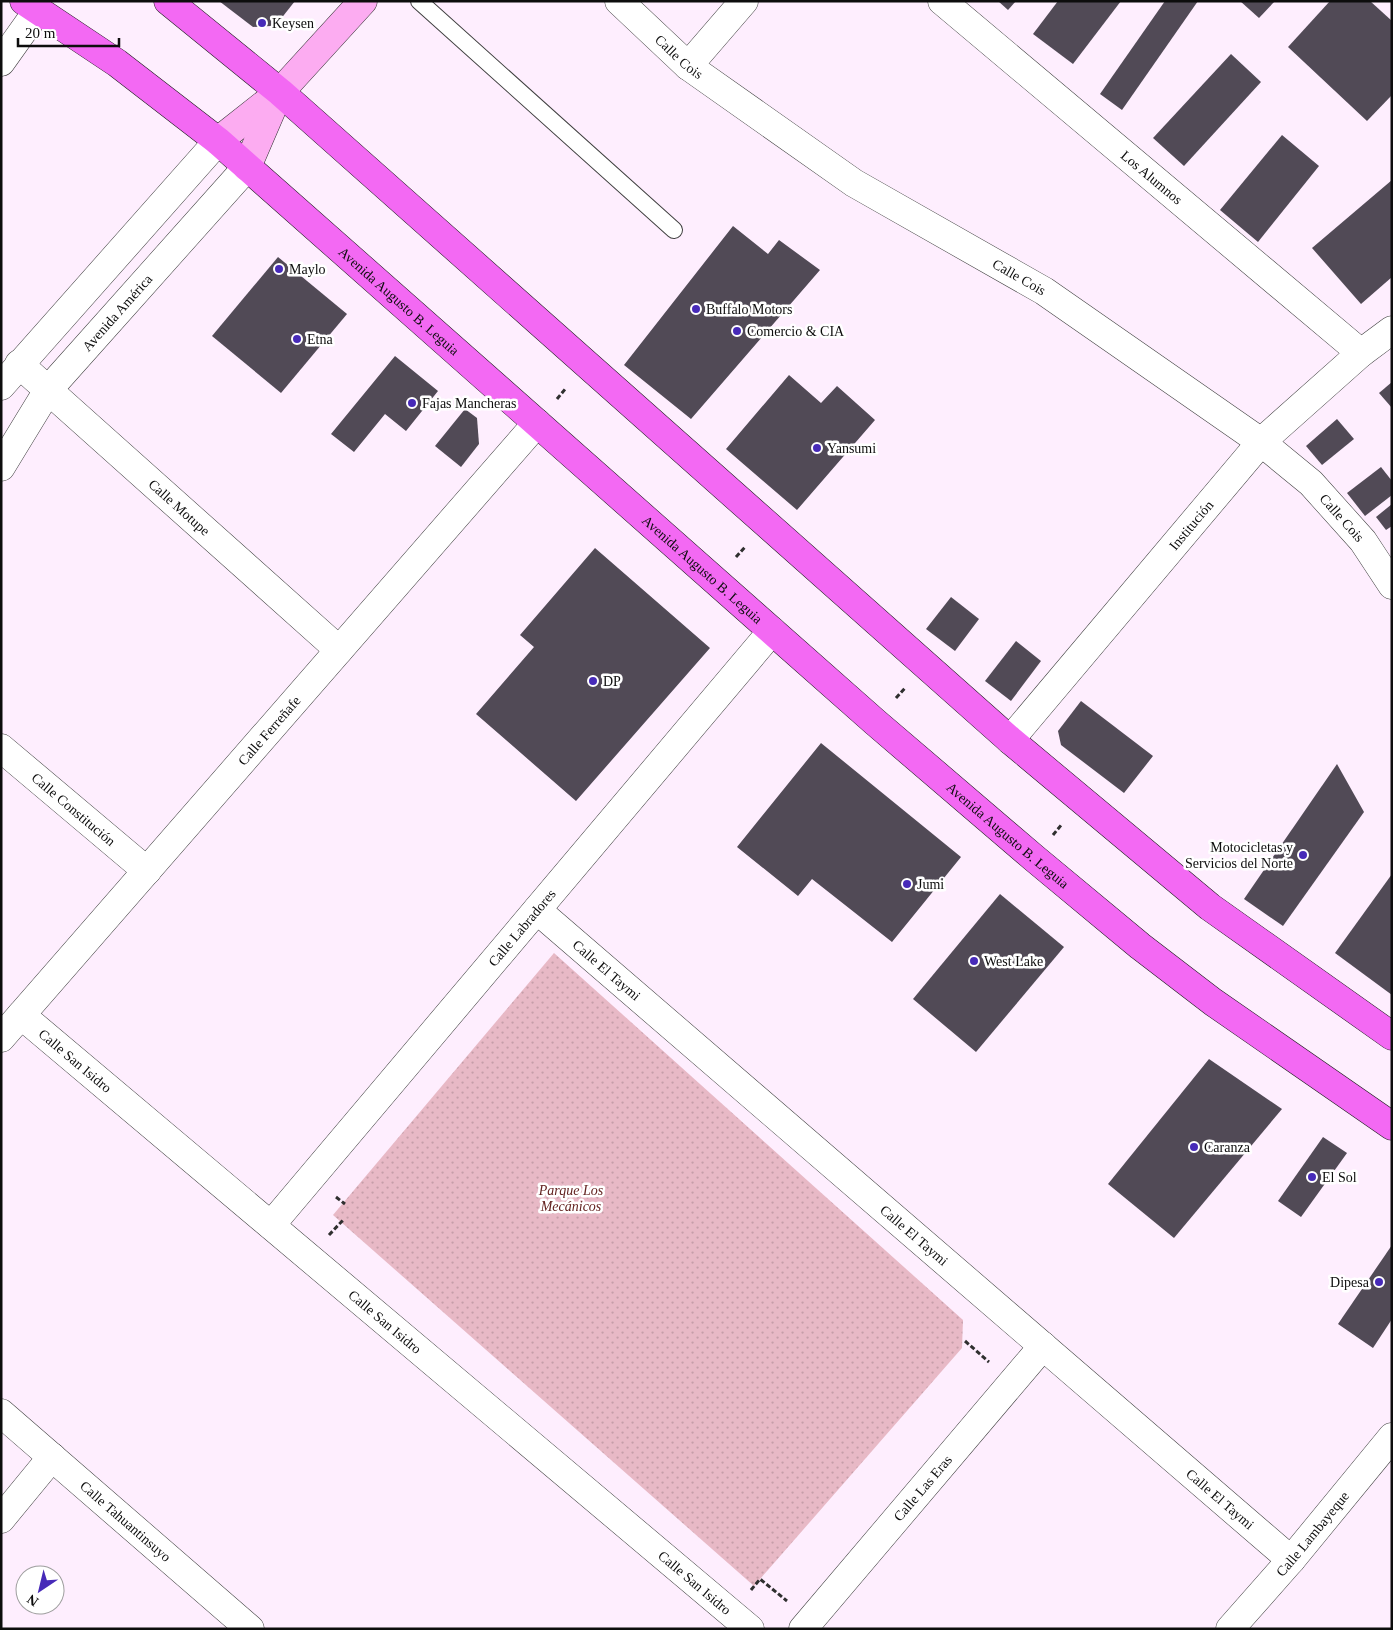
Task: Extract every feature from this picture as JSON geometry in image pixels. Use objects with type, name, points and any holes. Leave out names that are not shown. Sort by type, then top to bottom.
[{"type":"main road","points":[[168,1],[280,92],[1010,740],[1210,907],[1392,1036]]},
{"type":"main road","points":[[218,141],[280,92],[363,1]]},
{"type":"main road","name":"Avenida Augusto B. Leguia","points":[[31,6],[117,63],[218,141],[772,631],[1026,852],[1140,946],[1213,1002],[1392,1126]]},
{"type":"main road","points":[[246,167],[280,92]]},
{"type":"street","name":"Calle Cois","points":[[619,1],[688,66],[854,183],[1044,291],[1261,442],[1311,483],[1363,541],[1392,585]]},
{"type":"street","points":[[688,66],[744,1]]},
{"type":"street","name":"Los Alumnos","points":[[942,1],[1361,353]]},
{"type":"street","points":[[1,62],[31,6]]},
{"type":"street","points":[[1,386],[218,141]]},
{"type":"street","name":"Avenida América","points":[[1,468],[48,390],[246,167]]},
{"type":"street","name":"Institución","points":[[1010,740],[1261,442],[1361,353],[1392,330]]},
{"type":"street","name":"Calle Motupe","points":[[20,364],[339,650]]},
{"type":"street","name":"Calle Ferreñafe","points":[[1,1038],[537,423]]},
{"type":"street","name":"Calle Labradores","points":[[271,1225],[772,631]]},
{"type":"street","name":"Calle Constitución","points":[[1,748],[147,871]]},
{"type":"street","name":"Calle El Taymi","points":[[537,910],[1291,1560]]},
{"type":"street","name":"Calle San Isidro","points":[[21,1015],[741,1621]]},
{"type":"street","name":"Calle Las Eras","points":[[807,1624],[1043,1346]]},
{"type":"street","name":"Calle Tahuantinsuyo","points":[[1,1413],[250,1629]]},
{"type":"street","name":"Calle Lambayeque","points":[[1230,1629],[1291,1560],[1392,1437]]},
{"type":"street","points":[[1,1519],[52,1457]]},
{"type":"lane","points":[[419,1],[674,230]]},
{"type":"path","points":[[556,401],[568,385]]},
{"type":"path","points":[[731,562],[748,544]]},
{"type":"path","points":[[894,701],[906,687]]},
{"type":"path","points":[[1050,839],[1068,817]]},
{"type":"path","points":[[741,1621],[760,1579],[807,1624]]},
{"type":"green space","name":"Parque Los Mecánicos","points":[[554,953],[963,1320],[962,1348],[754,1586],[333,1215]]},
{"type":"building","points":[[219,1],[295,1],[280,20],[271,26],[253,27]]},
{"type":"building","points":[[998,1],[1016,1],[1008,10]]},
{"type":"building","points":[[1058,1],[1121,1],[1073,64],[1033,34]]},
{"type":"building","points":[[1165,1],[1198,1],[1122,110],[1100,94]]},
{"type":"building","points":[[1240,1],[1275,1],[1259,18]]},
{"type":"building","points":[[1330,1],[1370,1],[1392,21],[1392,95],[1367,121],[1288,47]]},
{"type":"building","points":[[1231,54],[1261,82],[1184,166],[1153,138]]},
{"type":"building","points":[[1282,135],[1319,166],[1258,242],[1220,210]]},
{"type":"building","points":[[1392,180],[1392,277],[1361,304],[1312,248]]},
{"type":"building","points":[[733,226],[768,254],[779,240],[820,270],[691,419],[624,365]]},
{"type":"building","points":[[278,257],[347,314],[281,393],[212,336]]},
{"type":"building","points":[[395,356],[438,391],[406,431],[385,414],[354,452],[331,434]]},
{"type":"building","points":[[789,375],[821,403],[837,386],[875,420],[797,510],[726,449]]},
{"type":"building","points":[[1392,382],[1392,408],[1379,393]]},
{"type":"building","points":[[465,409],[477,418],[479,444],[461,467],[435,446]]},
{"type":"building","points":[[1337,419],[1354,439],[1322,465],[1306,446]]},
{"type":"building","points":[[1381,467],[1392,481],[1392,495],[1365,516],[1347,493]]},
{"type":"building","points":[[1392,504],[1392,526],[1386,530],[1376,517]]},
{"type":"building","name":"DP","points":[[595,548],[710,648],[576,801],[476,714],[534,647],[520,635]]},
{"type":"building","points":[[951,597],[979,619],[955,651],[926,629]]},
{"type":"building","points":[[1016,641],[1041,661],[1011,701],[985,681]]},
{"type":"building","points":[[1081,701],[1153,756],[1124,793],[1061,745],[1058,731]]},
{"type":"building","points":[[821,743],[961,857],[892,942],[812,879],[798,896],[737,847]]},
{"type":"building","name":"Motocicletas y Servicios del Norte","points":[[1337,764],[1364,812],[1283,926],[1244,899]]},
{"type":"building","points":[[1392,874],[1392,995],[1335,953]]},
{"type":"building","points":[[1000,894],[1064,947],[976,1052],[913,999]]},
{"type":"building","name":"Caranza","points":[[1209,1059],[1282,1109],[1174,1238],[1108,1184]]},
{"type":"building","name":"El Sol","points":[[1323,1137],[1347,1153],[1301,1217],[1278,1201]]},
{"type":"building","name":"Dipesa","points":[[1392,1245],[1392,1319],[1373,1348],[1338,1324]]},
{"type":"place","name":"Keysen","points":[[262,23]]},
{"type":"place","name":"Maylo","points":[[279,269]]},
{"type":"place","name":"Buffalo Motors","points":[[696,309]]},
{"type":"place","name":"Comercio & CIA","points":[[737,331]]},
{"type":"place","name":"Etna","points":[[297,339]]},
{"type":"place","name":"Fajas Mancheras","points":[[412,403]]},
{"type":"place","name":"Yansumi","points":[[817,448]]},
{"type":"place","name":"DP","points":[[593,681]]},
{"type":"place","name":"Motocicletas y Servicios del Norte","points":[[1303,855]]},
{"type":"place","name":"Jumi","points":[[907,884]]},
{"type":"place","name":"West Lake","points":[[974,961]]},
{"type":"place","name":"Caranza","points":[[1194,1147]]},
{"type":"place","name":"El Sol","points":[[1312,1177]]},
{"type":"place","name":"Dipesa","points":[[1379,1282]]}]
